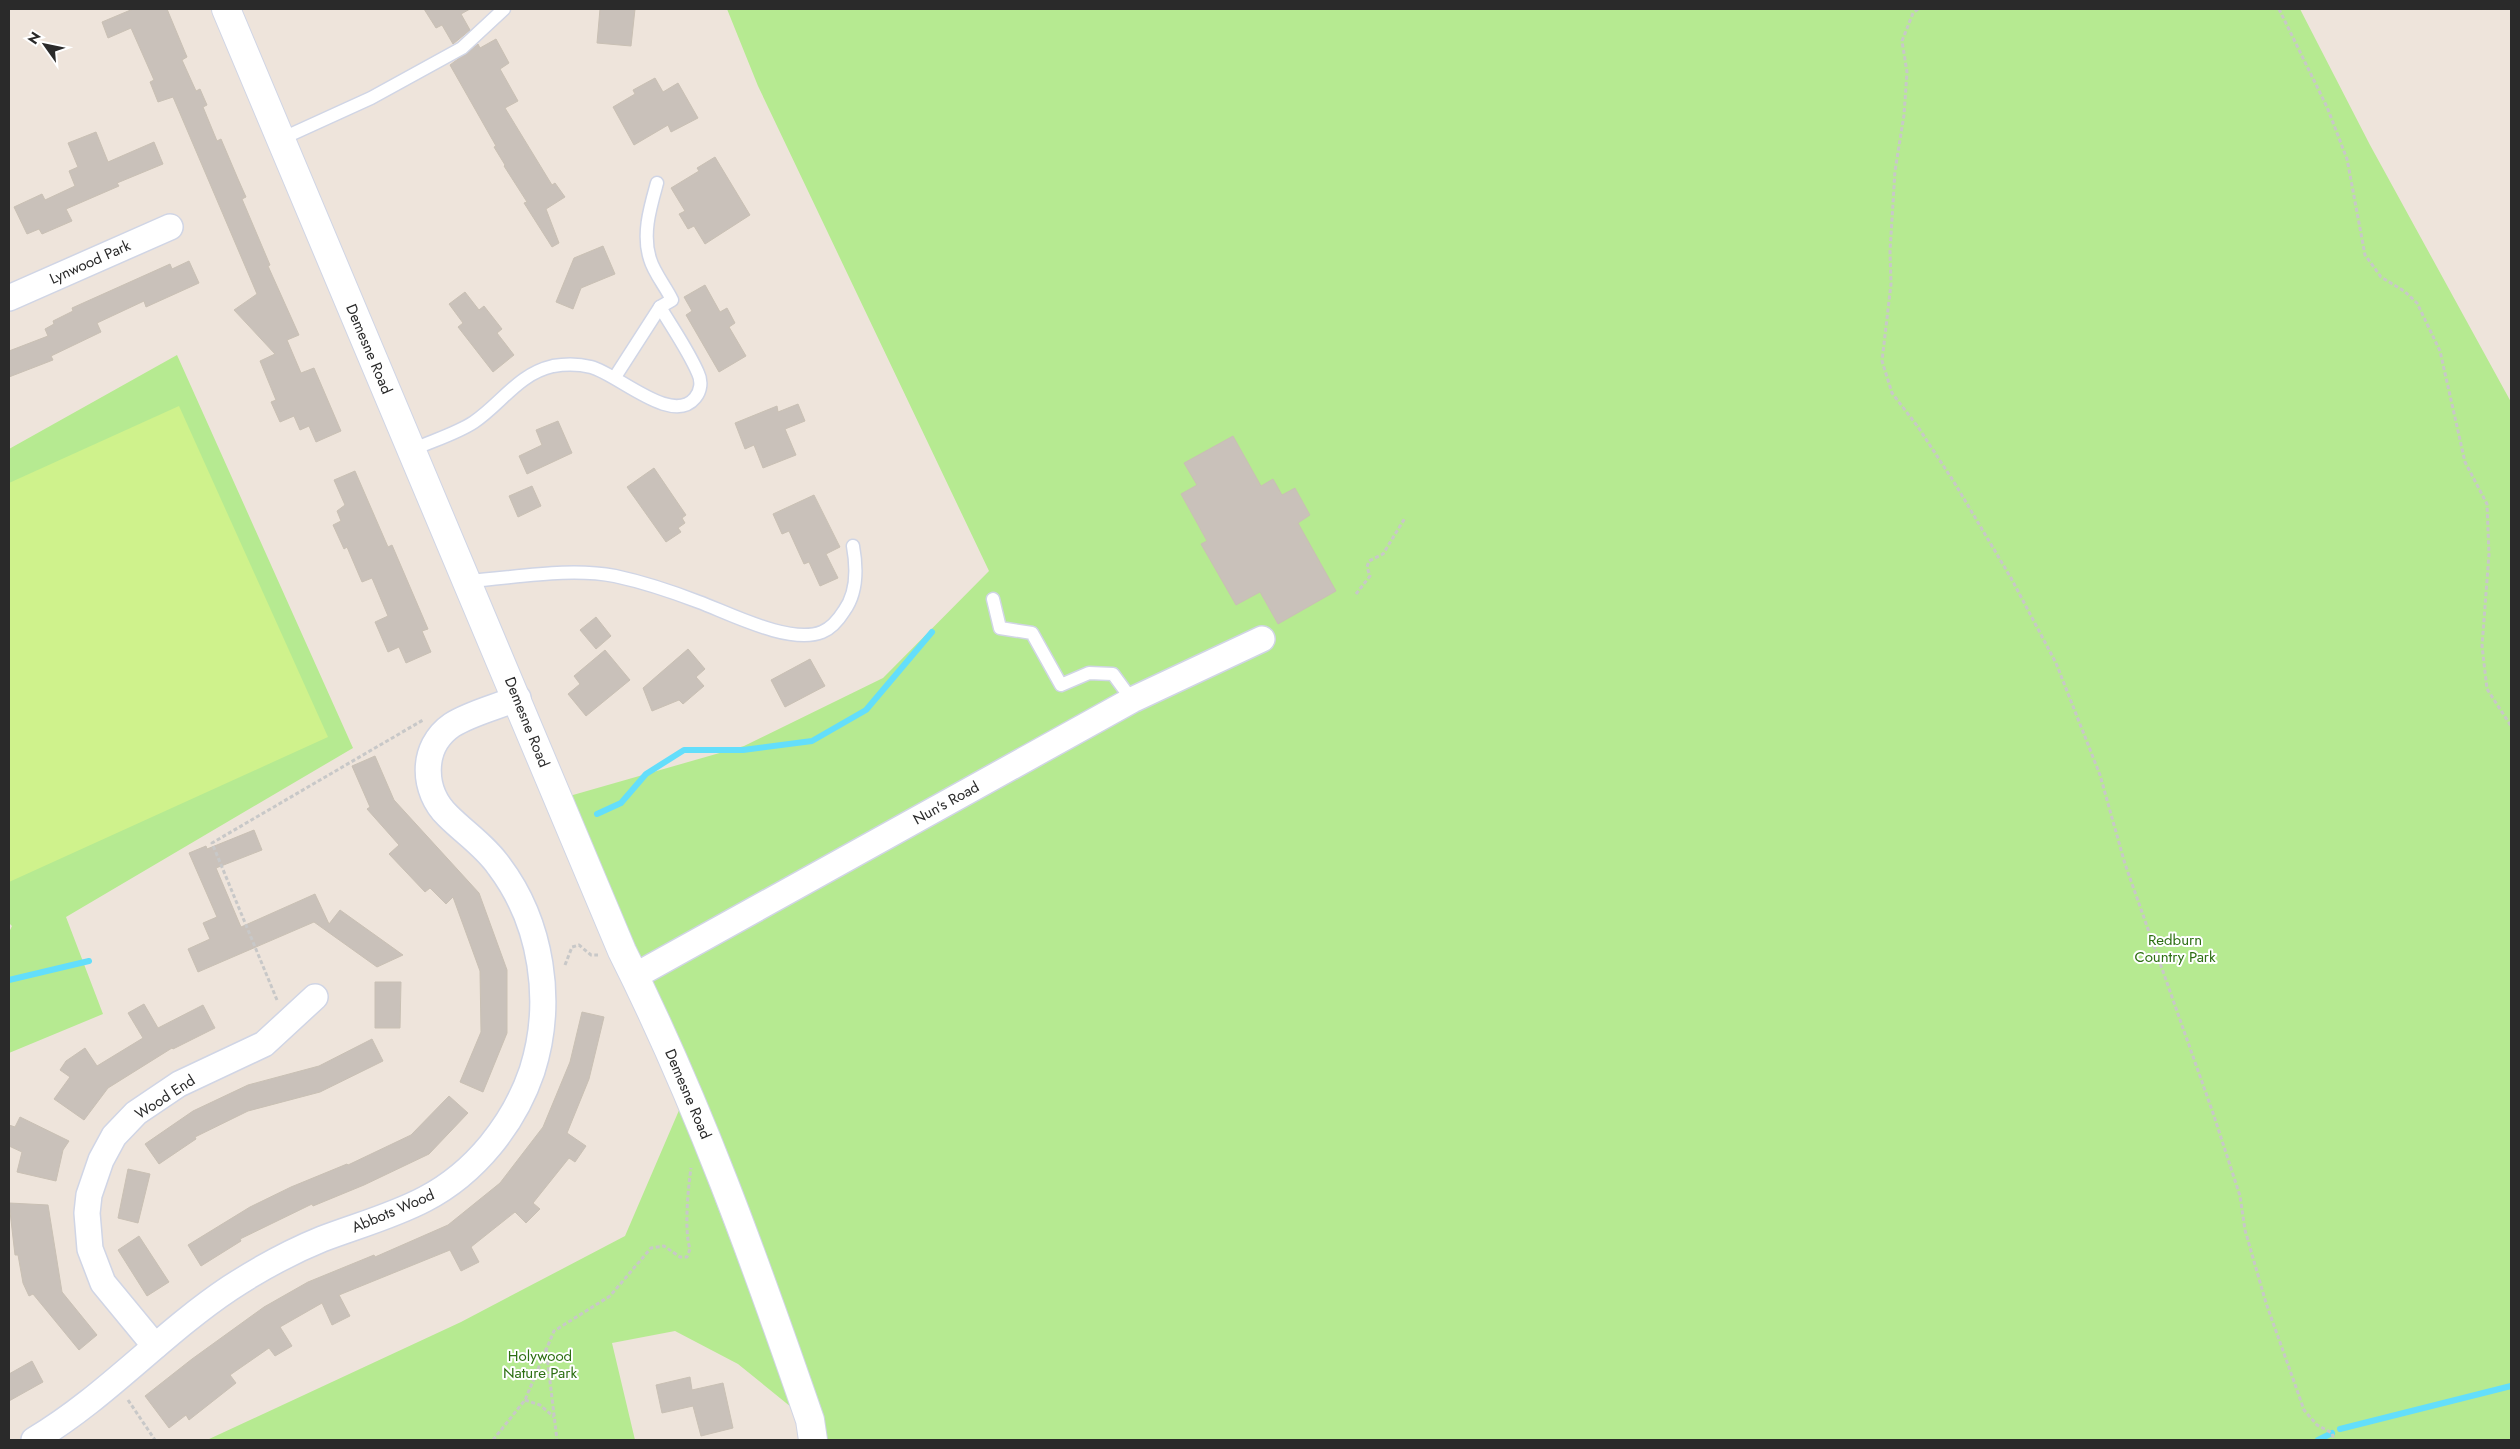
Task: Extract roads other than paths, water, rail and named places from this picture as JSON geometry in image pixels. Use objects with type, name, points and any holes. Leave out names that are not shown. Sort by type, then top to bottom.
[{"type":"street","name":"Demesne Road","points":[[226,9],[518,698],[622,951],[692,1099],[748,1244],[808,1413],[813,1440]]},
{"type":"street","name":"Lynwood Park","points":[[9,298],[170,227]]},
{"type":"street","name":"Nun's Road","points":[[635,976],[1132,700],[1262,639]]},
{"type":"street","name":"Abbots Wood","points":[[34,1440],[52,1430],[115,1381],[155,1346],[229,1289],[280,1258],[423,1200],[463,1173],[498,1136],[523,1093],[538,1046],[542,1021],[542,983],[533,934],[514,888],[485,847],[446,815],[434,800],[430,789],[428,771],[431,753],[440,737],[453,724],[518,698]]},
{"type":"street","name":"Wood End","points":[[155,1346],[114,1298],[96,1267],[87,1231],[87,1213],[94,1177],[114,1136],[136,1113],[179,1084],[264,1044],[286,1021],[314,997]]},
{"type":"lane","points":[[282,139],[371,98],[462,48],[504,9]]},
{"type":"lane","points":[[615,377],[660,307],[672,300],[650,260],[647,240],[648,215],[657,183]]},
{"type":"lane","points":[[412,450],[474,423],[516,383],[540,370],[553,366],[579,365],[591,367],[615,377],[651,399],[674,407],[688,405],[698,394],[700,388],[698,374],[660,307]]},
{"type":"lane","points":[[468,581],[570,574],[615,576],[696,600],[760,625],[807,634],[822,632],[837,622],[848,606],[857,569],[853,546]]},
{"type":"lane","points":[[993,599],[1000,628],[1032,633],[1061,685],[1089,673],[1113,674],[1132,700]]},
{"type":"waterway","points":[[597,814],[621,803],[646,774],[684,750],[743,750],[812,741],[866,710],[932,632]]},
{"type":"waterway","points":[[9,980],[89,961]]},
{"type":"waterway","points":[[2340,1429],[2511,1386]]},
{"type":"waterway","points":[[2318,1440],[2332,1433]]},
{"type":"park label","name":"Redburn Country Park","points":[[2175,948]]},
{"type":"park label","name":"Holywood Nature Park","points":[[540,1364]]}]
